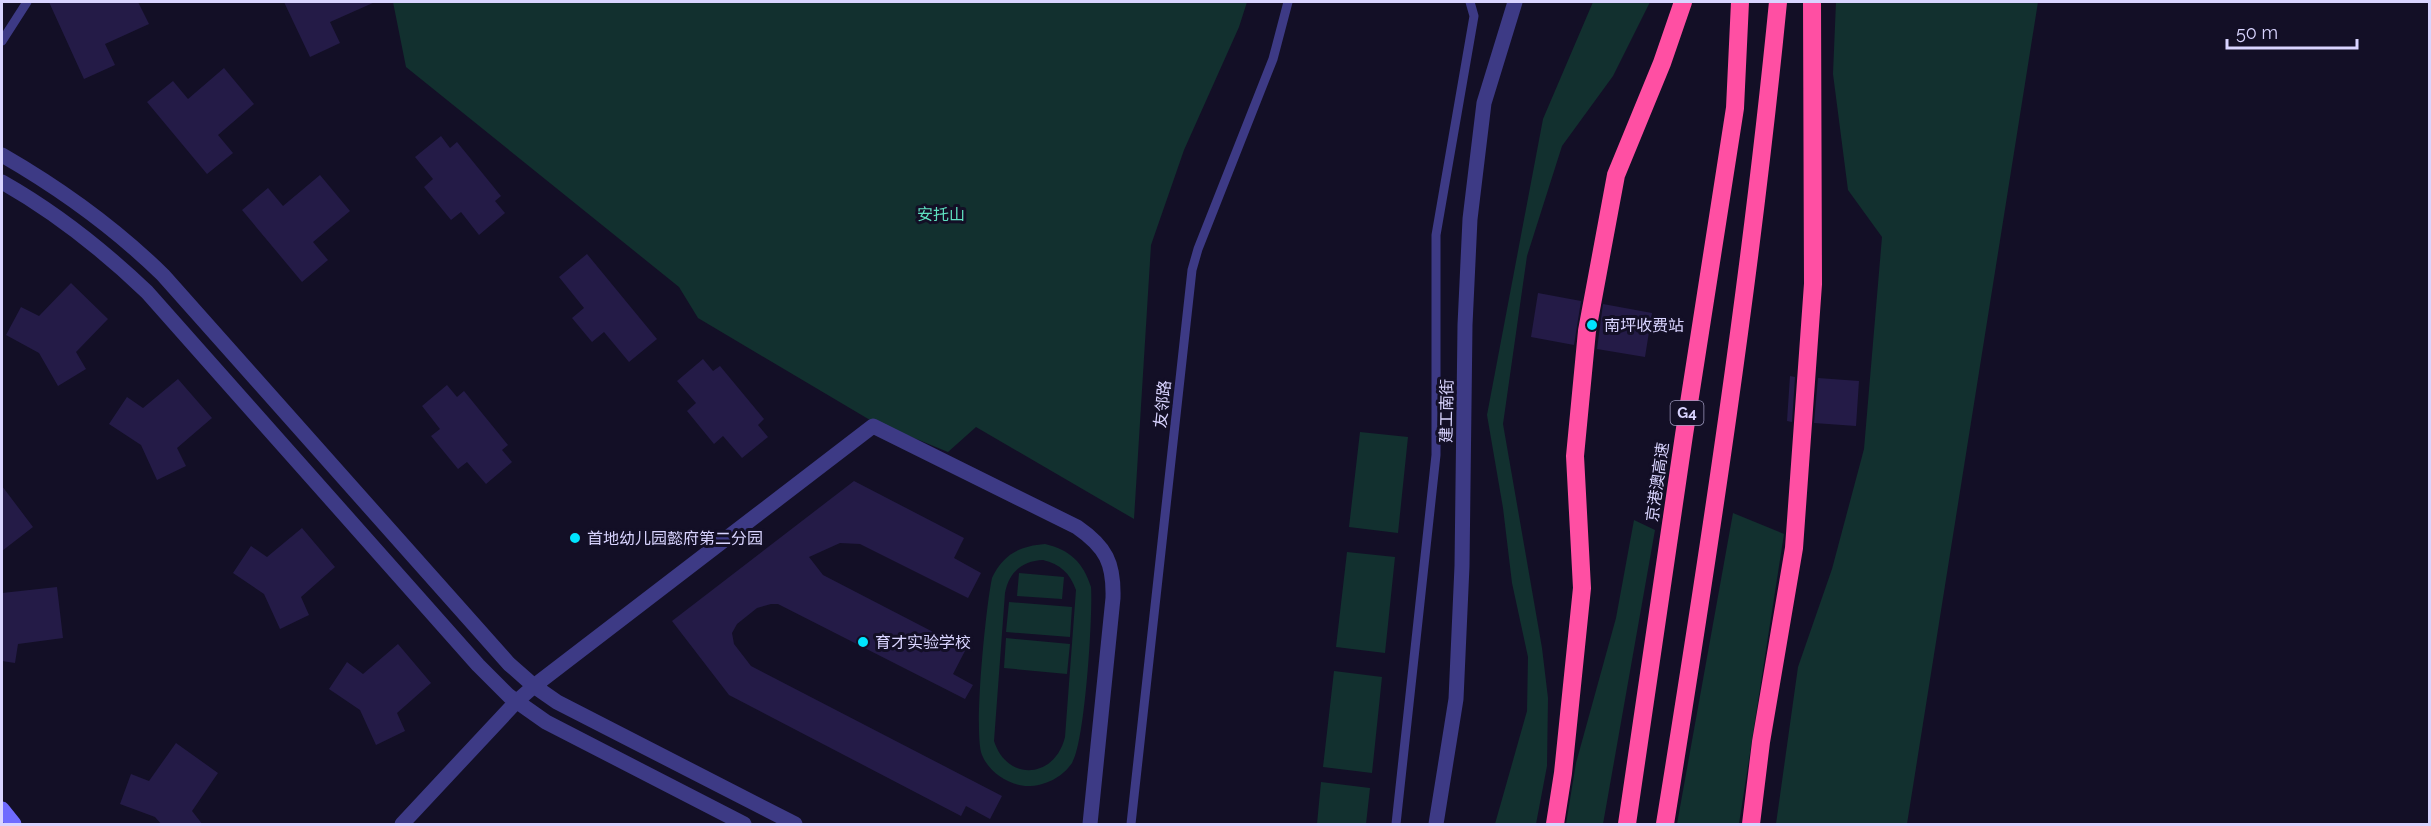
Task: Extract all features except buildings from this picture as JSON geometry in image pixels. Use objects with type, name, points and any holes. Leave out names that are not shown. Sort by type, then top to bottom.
[{"type":"highway","points":[[1554,825],[1563,773],[1582,588],[1575,456],[1587,331],[1616,175],[1662,63],[1683,2]]},
{"type":"highway","name":"京港澳高速","points":[[1627,825],[1682,447],[1735,108],[1740,2]]},
{"type":"highway","name":"G4","points":[[1665,825],[1725,440],[1764,140],[1778,2]]},
{"type":"highway","points":[[1751,825],[1761,742],[1794,548],[1813,284],[1812,2]]},
{"type":"street","name":"建工南街","points":[[1436,825],[1456,699],[1462,566],[1465,325],[1470,219],[1484,103],[1515,2]]},
{"type":"street","points":[[2,155],[45,180],[103,221],[163,275],[509,664],[534,686],[557,702],[795,825]]},
{"type":"street","points":[[2,182],[89,239],[147,292],[478,665],[516,702],[546,722],[744,825]]},
{"type":"street","points":[[402,825],[516,702],[534,686],[873,426],[1077,527],[1094,539],[1107,556],[1113,576],[1113,598],[1090,825]]},
{"type":"street","points":[[2,809],[14,825]]},
{"type":"lane","points":[[2,41],[27,2]]},
{"type":"lane","name":"友邻路","points":[[1131,825],[1192,270],[1198,249],[1273,59],[1288,2]]},
{"type":"lane","points":[[1396,825],[1436,456],[1436,235],[1474,16],[1470,2]]},
{"type":"green space","name":"安托山","points":[[393,2],[1247,2],[1239,27],[1184,150],[1151,245],[1134,519],[976,427],[948,452],[870,420],[698,318],[679,287],[406,67]]},
{"type":"green space","points":[[1593,2],[1650,2],[1613,76],[1562,146],[1527,256],[1503,424],[1542,648],[1548,698],[1547,766],[1536,824],[1495,824],[1527,711],[1528,657],[1512,583],[1503,508],[1487,415],[1543,119]]},
{"type":"green space","points":[[1836,2],[2038,2],[1907,824],[1776,824],[1798,667],[1832,569],[1864,449],[1882,237],[1848,190],[1833,74]]},
{"type":"green space","points":[[1360,432],[1408,437],[1398,533],[1349,527]]},
{"type":"green space","points":[[1733,513],[1784,534],[1739,824],[1677,824]]},
{"type":"green space","points":[[1634,520],[1655,530],[1603,824],[1566,824],[1576,763],[1616,618]]},
{"type":"green space","points":[[1045,544],[1062,550],[1074,558],[1080,564],[1091,587],[1087,678],[1081,731],[1072,763],[1063,773],[1051,780],[1039,785],[1025,786],[1012,783],[999,776],[989,767],[982,755],[979,722],[984,641],[992,578],[996,570],[1013,553],[1027,547]],"holes":[[[1043,560],[1064,570],[1076,590],[1065,737],[1060,751],[1052,761],[1042,768],[1020,769],[1009,764],[1000,754],[994,741],[1005,593],[1013,574],[1023,565]]]},
{"type":"green space","points":[[1347,552],[1395,557],[1385,653],[1336,647]]},
{"type":"green space","points":[[1019,573],[1064,577],[1062,599],[1017,596]]},
{"type":"green space","points":[[1009,602],[1072,607],[1070,637],[1006,632]]},
{"type":"green space","points":[[1006,638],[1070,644],[1067,674],[1004,668]]},
{"type":"green space","points":[[1334,671],[1382,677],[1372,773],[1323,767]]},
{"type":"green space","points":[[1321,782],[1370,788],[1366,824],[1317,824]]},
{"type":"place","name":"南坪收费站","points":[[1592,325]]},
{"type":"place","name":"首地幼儿园懿府第二分园","points":[[575,538]]},
{"type":"place","name":"育才实验学校","points":[[863,642]]}]
